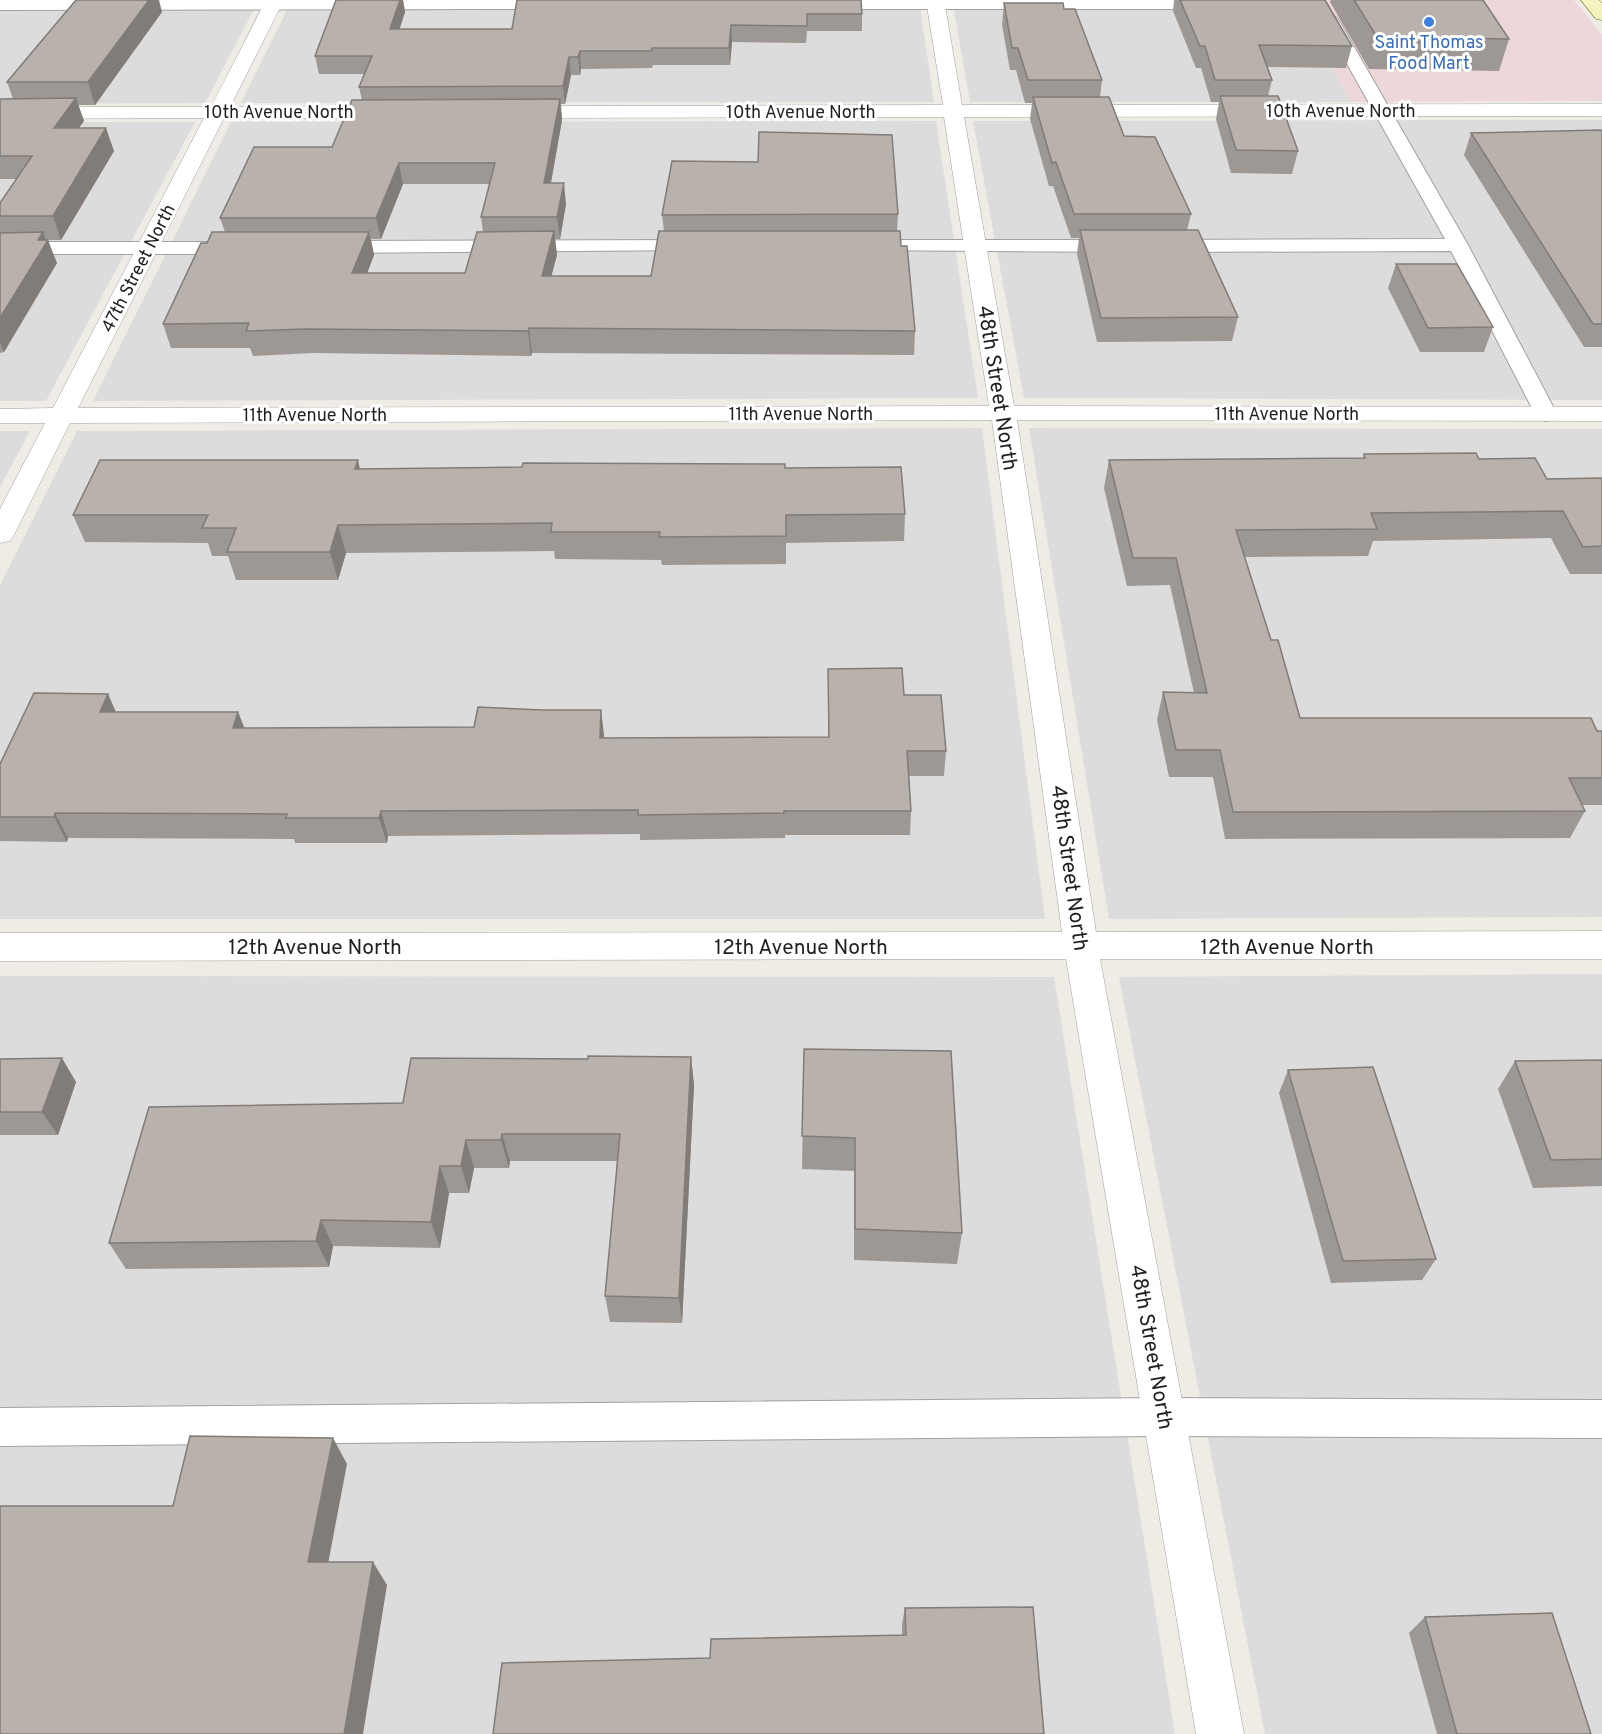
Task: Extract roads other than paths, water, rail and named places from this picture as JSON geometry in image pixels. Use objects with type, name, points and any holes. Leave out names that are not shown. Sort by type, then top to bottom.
[{"type":"main road","points":[[1590,0],[1602,15]]},
{"type":"street","name":"47th Street North","points":[[0,535],[274,2]]},
{"type":"street","name":"48th Street North","points":[[936,2],[1003,413],[1081,948],[1220,1734]]},
{"type":"street","name":"10th Avenue North","points":[[503,112],[1602,110]]},
{"type":"street","name":"10th Avenue North","points":[[0,113],[408,112]]},
{"type":"street","name":"11th Avenue North","points":[[0,416],[1602,414]]},
{"type":"street","name":"12th Avenue North","points":[[0,947],[1081,948],[1602,945]]},
{"type":"lane","points":[[0,5],[274,2],[569,4]]},
{"type":"lane","points":[[806,4],[936,2],[1228,4]]},
{"type":"lane","points":[[1321,4],[1384,111],[1458,245],[1546,414]]},
{"type":"lane","points":[[844,246],[1458,245]]},
{"type":"lane","points":[[316,247],[712,246]]},
{"type":"lane","points":[[0,248],[256,248]]},
{"type":"lane","points":[[0,1427],[1164,1417],[1602,1419]]},
{"type":"place","name":"Saint Thomas Food Mart","points":[[1429,22]]}]
